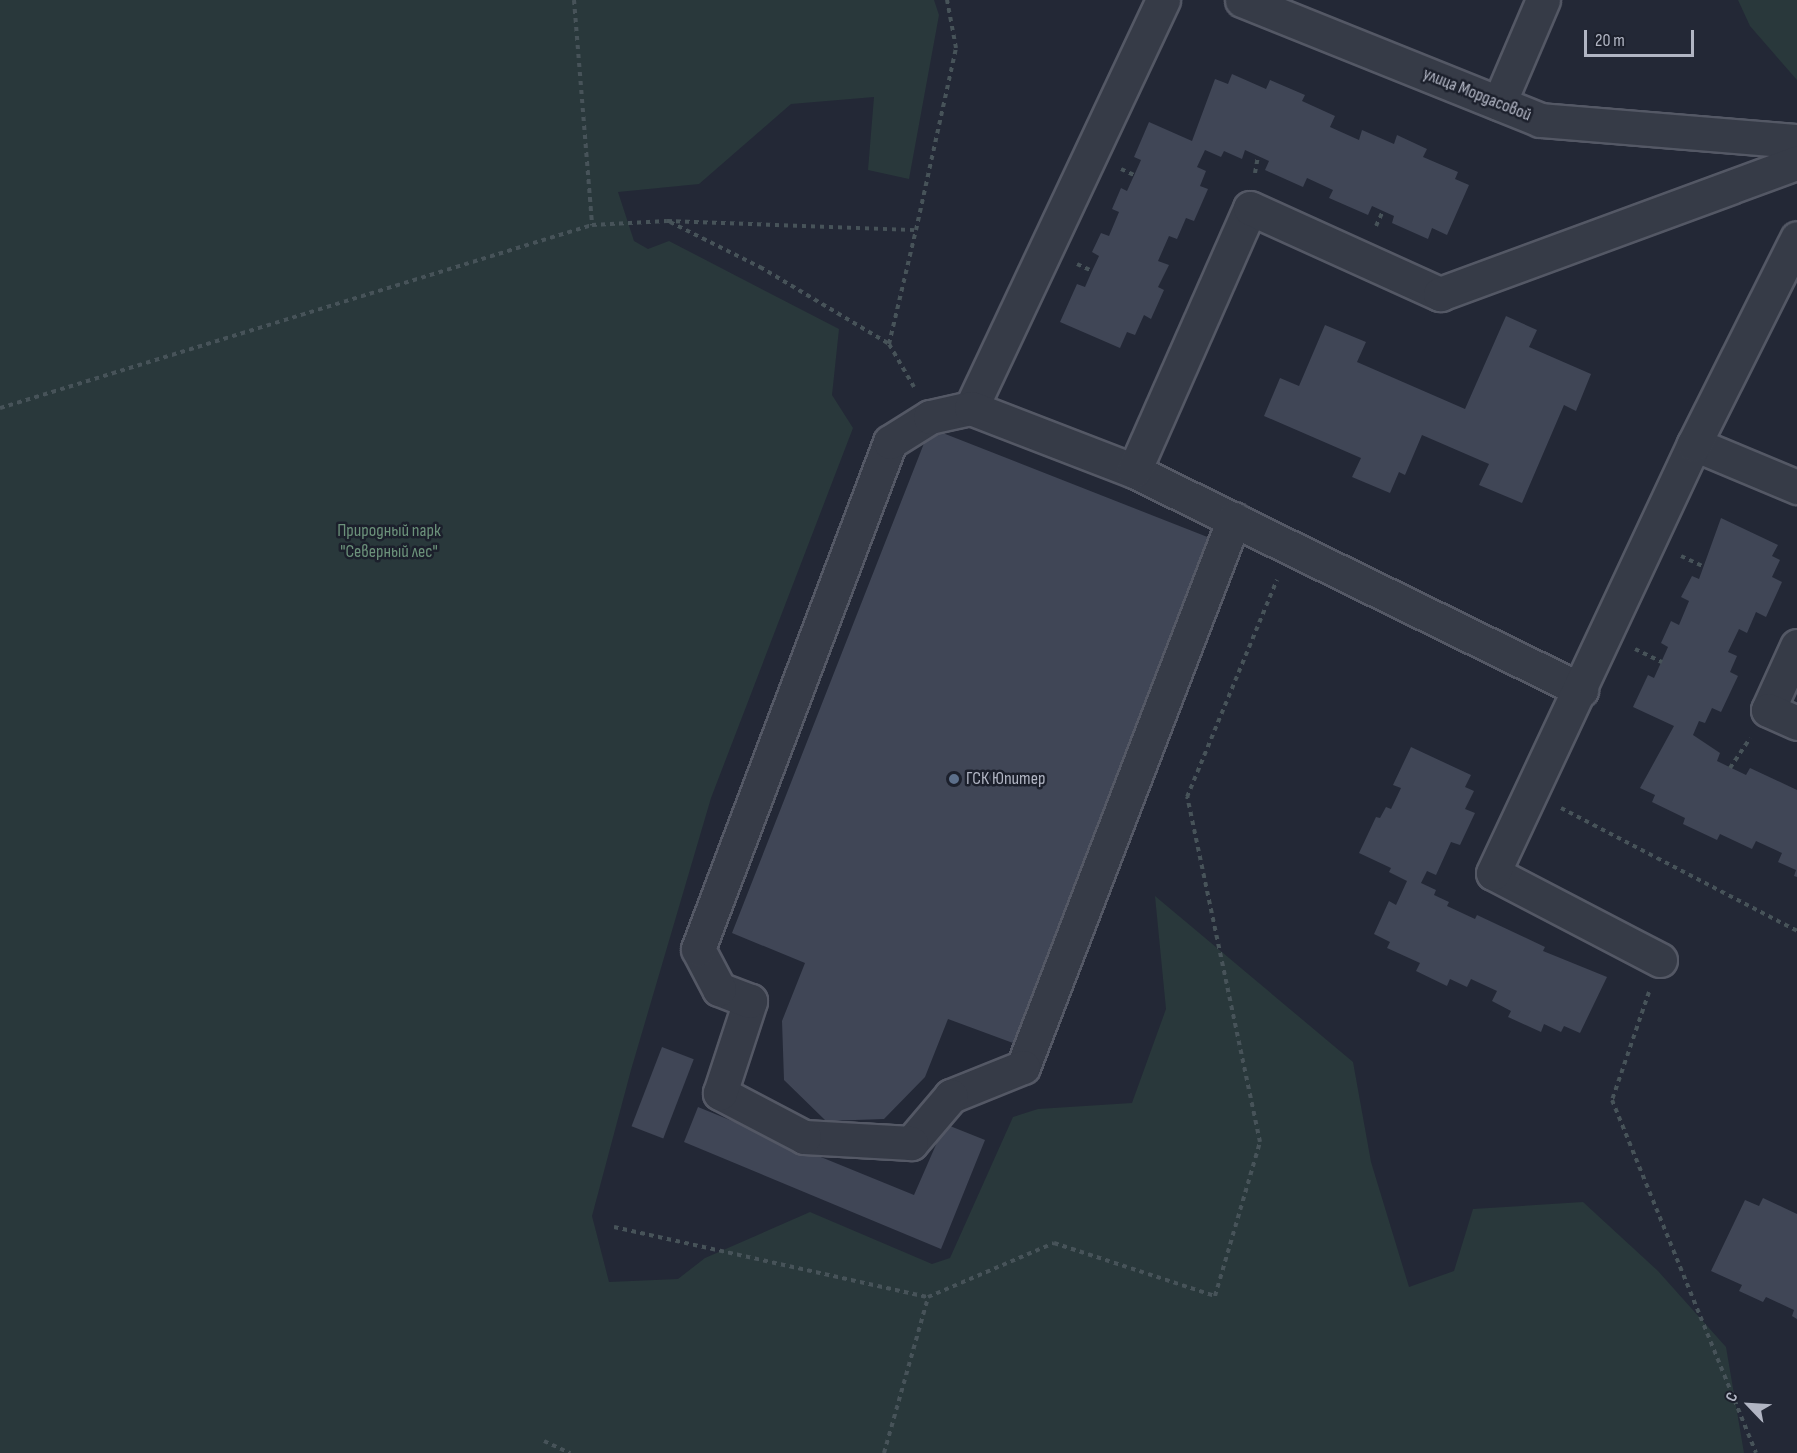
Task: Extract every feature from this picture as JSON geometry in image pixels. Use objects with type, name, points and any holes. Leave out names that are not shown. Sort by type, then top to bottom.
[{"type":"street","points":[[971,408],[1163,0]]},
{"type":"street","name":"улица Мордасовой","points":[[1242,0],[1278,7],[1540,120],[1797,141]]},
{"type":"street","points":[[1498,103],[1543,0]]},
{"type":"street","points":[[1134,471],[1250,208],[1440,294],[1797,163]]},
{"type":"street","points":[[1660,960],[1493,873],[1581,690],[1694,444],[1797,238]]},
{"type":"street","points":[[1234,519],[1023,1067],[951,1096],[911,1143],[804,1137],[720,1093],[750,1001],[719,989],[698,949],[890,442],[930,417],[971,408],[1134,471],[1234,519],[1581,690]]},
{"type":"street","points":[[1694,444],[1797,487]]},
{"type":"street","points":[[1797,646],[1768,710],[1797,723]]},
{"type":"path","points":[[573,0],[592,225]]},
{"type":"path","points":[[889,344],[956,48],[947,0]]},
{"type":"path","points":[[667,221],[760,267],[889,344],[930,417]]},
{"type":"path","points":[[0,408],[592,225],[667,221],[916,230]]},
{"type":"path","points":[[614,1227],[928,1297],[1054,1243],[1215,1296],[1260,1142],[1187,797],[1291,547]]},
{"type":"path","points":[[1531,793],[1797,931]]},
{"type":"path","points":[[1660,960],[1612,1100],[1756,1453]]},
{"type":"path","points":[[884,1453],[928,1297]]},
{"type":"path","points":[[544,1441],[570,1453]]},
{"type":"green space","name":"Природный парк \"Северный лес\"","points":[[0,0],[934,0],[939,15],[909,179],[868,170],[874,97],[791,104],[699,184],[618,192],[634,241],[648,249],[669,241],[839,329],[832,395],[853,428],[711,798],[631,1070],[592,1216],[609,1282],[678,1279],[705,1258],[810,1212],[932,1264],[950,1258],[1013,1117],[1038,1109],[1132,1103],[1166,1009],[1155,896],[1353,1062],[1371,1162],[1409,1287],[1454,1271],[1473,1209],[1583,1202],[1658,1271],[1726,1347],[1744,1453],[0,1453]]},
{"type":"green space","points":[[1738,0],[1797,0],[1797,80],[1750,26]]},
{"type":"building","points":[[1232,74],[1266,89],[1270,80],[1305,95],[1302,101],[1335,116],[1330,127],[1359,140],[1362,130],[1394,144],[1397,135],[1427,149],[1423,157],[1458,172],[1455,179],[1469,185],[1447,235],[1432,228],[1428,239],[1392,223],[1394,216],[1372,206],[1368,215],[1329,198],[1333,190],[1307,178],[1303,187],[1265,170],[1269,161],[1245,150],[1242,159],[1224,151],[1221,157],[1205,150],[1197,167],[1206,171],[1200,186],[1208,189],[1194,221],[1186,218],[1177,239],[1169,236],[1158,261],[1169,265],[1158,287],[1164,290],[1151,319],[1144,315],[1135,335],[1127,332],[1120,348],[1060,322],[1077,284],[1085,287],[1099,256],[1092,252],[1101,233],[1109,236],[1119,212],[1112,209],[1121,188],[1127,191],[1141,160],[1134,157],[1149,122],[1192,141],[1215,79],[1228,84]]},
{"type":"building","points":[[1506,316],[1537,330],[1529,347],[1591,374],[1576,411],[1564,405],[1522,503],[1479,485],[1489,464],[1422,435],[1405,475],[1399,472],[1390,493],[1352,477],[1361,458],[1264,416],[1280,378],[1299,386],[1325,325],[1366,342],[1357,362],[1465,409]]},
{"type":"building","points":[[930,428],[1210,538],[1013,1043],[948,1019],[925,1077],[884,1119],[826,1121],[784,1080],[782,1021],[805,963],[732,933]]},
{"type":"building","points":[[1721,518],[1778,545],[1772,556],[1780,560],[1772,577],[1782,582],[1766,617],[1756,612],[1747,633],[1739,629],[1728,652],[1737,656],[1730,672],[1738,676],[1721,712],[1712,708],[1705,723],[1699,721],[1693,735],[1720,753],[1717,761],[1746,775],[1750,768],[1797,790],[1797,877],[1794,876],[1796,870],[1778,862],[1782,853],[1756,841],[1752,849],[1720,834],[1717,840],[1683,824],[1685,818],[1652,802],[1655,795],[1640,788],[1674,726],[1633,707],[1648,675],[1654,678],[1668,647],[1661,643],[1671,621],[1679,625],[1689,601],[1681,597],[1692,576],[1699,579]]},
{"type":"building","points":[[1411,747],[1471,775],[1465,787],[1474,791],[1465,809],[1475,813],[1460,845],[1451,842],[1436,875],[1427,871],[1421,883],[1436,890],[1434,895],[1449,902],[1447,906],[1475,919],[1477,915],[1545,947],[1543,951],[1607,977],[1580,1033],[1564,1026],[1561,1032],[1544,1024],[1541,1032],[1508,1017],[1511,1011],[1492,1001],[1497,991],[1471,979],[1467,987],[1450,979],[1447,986],[1416,971],[1420,963],[1387,948],[1390,942],[1374,934],[1389,901],[1396,905],[1407,881],[1389,872],[1391,868],[1359,853],[1376,817],[1380,818],[1386,807],[1391,809],[1401,788],[1393,785]]},
{"type":"building","points":[[662,1047],[694,1059],[663,1139],[632,1126]]},
{"type":"building","points":[[698,1107],[914,1195],[945,1124],[985,1140],[941,1249],[684,1142]]},
{"type":"building","points":[[1763,1198],[1797,1214],[1797,1319],[1792,1316],[1794,1310],[1766,1297],[1763,1302],[1739,1291],[1742,1285],[1711,1271],[1745,1200],[1759,1206]]},
{"type":"place","name":"ГСК Юпитер","points":[[954,779]]}]
